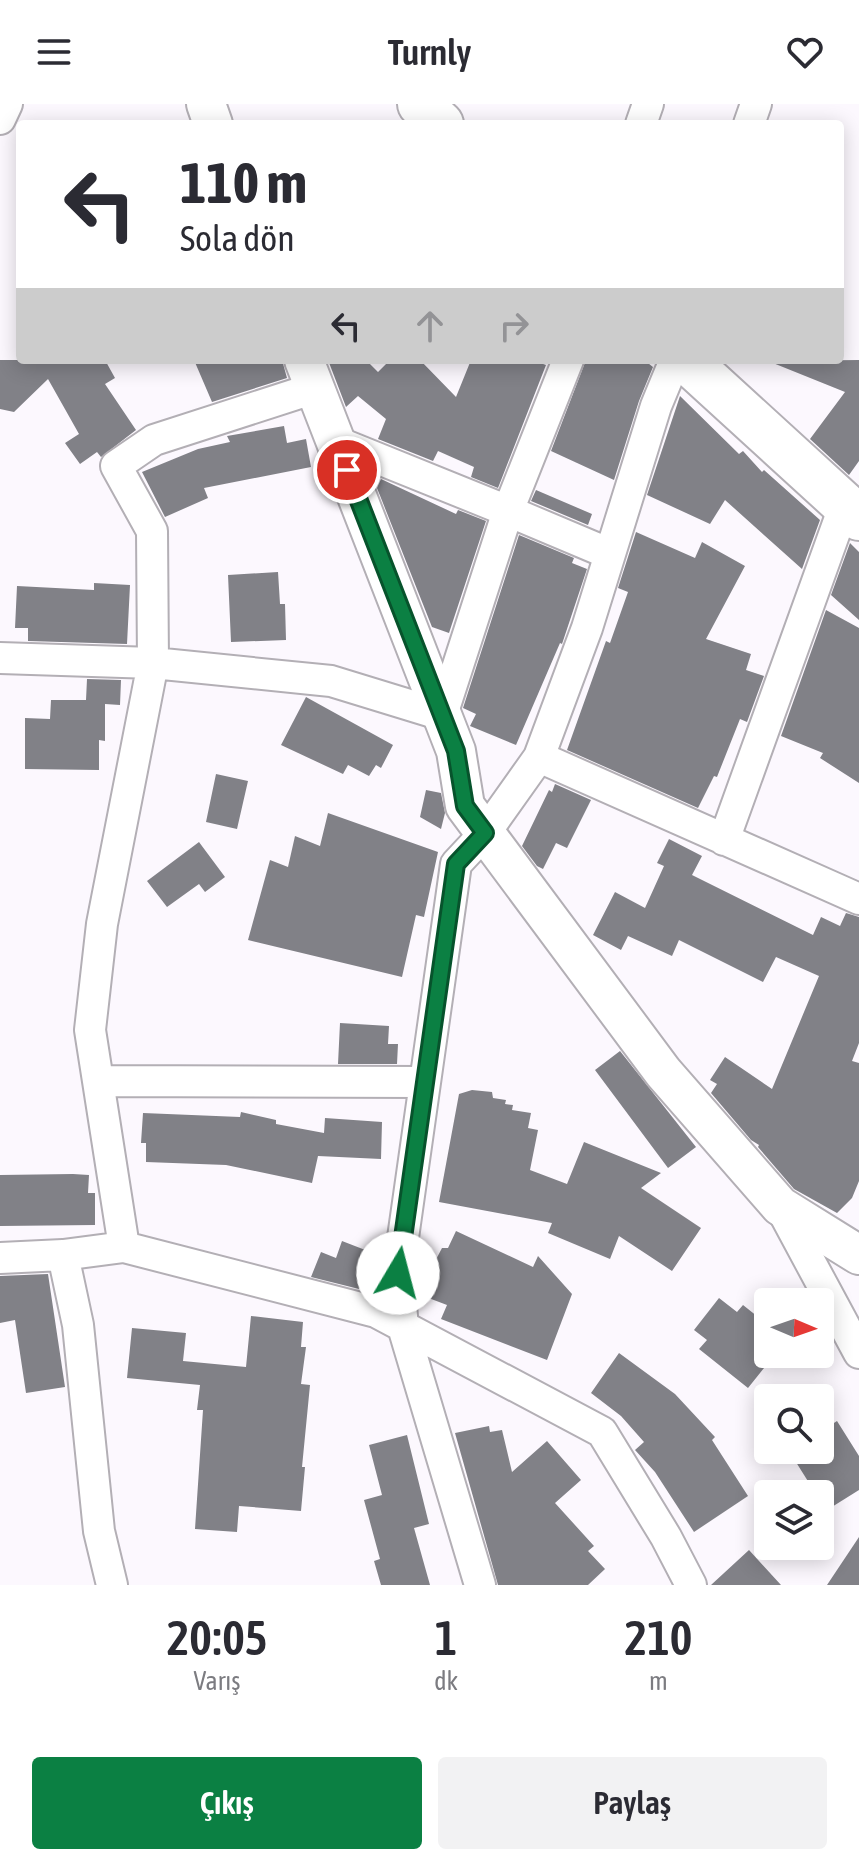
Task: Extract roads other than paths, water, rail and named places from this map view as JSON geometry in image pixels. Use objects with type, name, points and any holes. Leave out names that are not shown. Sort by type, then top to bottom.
[{"type":"main road","points":[[420,104],[437,120]]},
{"type":"main road","points":[[690,364],[852,511]]},
{"type":"street","points":[[0,119],[7,104]]},
{"type":"street","points":[[442,715],[508,511],[566,364]]},
{"type":"street","points":[[480,1585],[403,1327],[398,1273],[456,864],[485,833],[539,757],[587,628],[656,406],[673,364]]},
{"type":"street","points":[[124,1247],[90,1030],[102,924],[153,663],[152,531],[116,466],[154,440],[310,374],[456,751],[465,806],[663,1072],[780,1206],[859,1353]]},
{"type":"street","points":[[337,442],[610,554]]},
{"type":"street","points":[[724,840],[852,511]]},
{"type":"street","points":[[0,658],[153,663],[331,681],[442,715]]},
{"type":"street","points":[[539,757],[859,899]]},
{"type":"street","points":[[98,1081],[424,1082]]},
{"type":"street","points":[[780,1206],[859,1255]]},
{"type":"street","points":[[0,1258],[63,1255],[124,1247],[376,1312],[602,1432],[666,1537],[691,1585]]},
{"type":"street","points":[[63,1255],[78,1325],[99,1531],[112,1585]]}]
